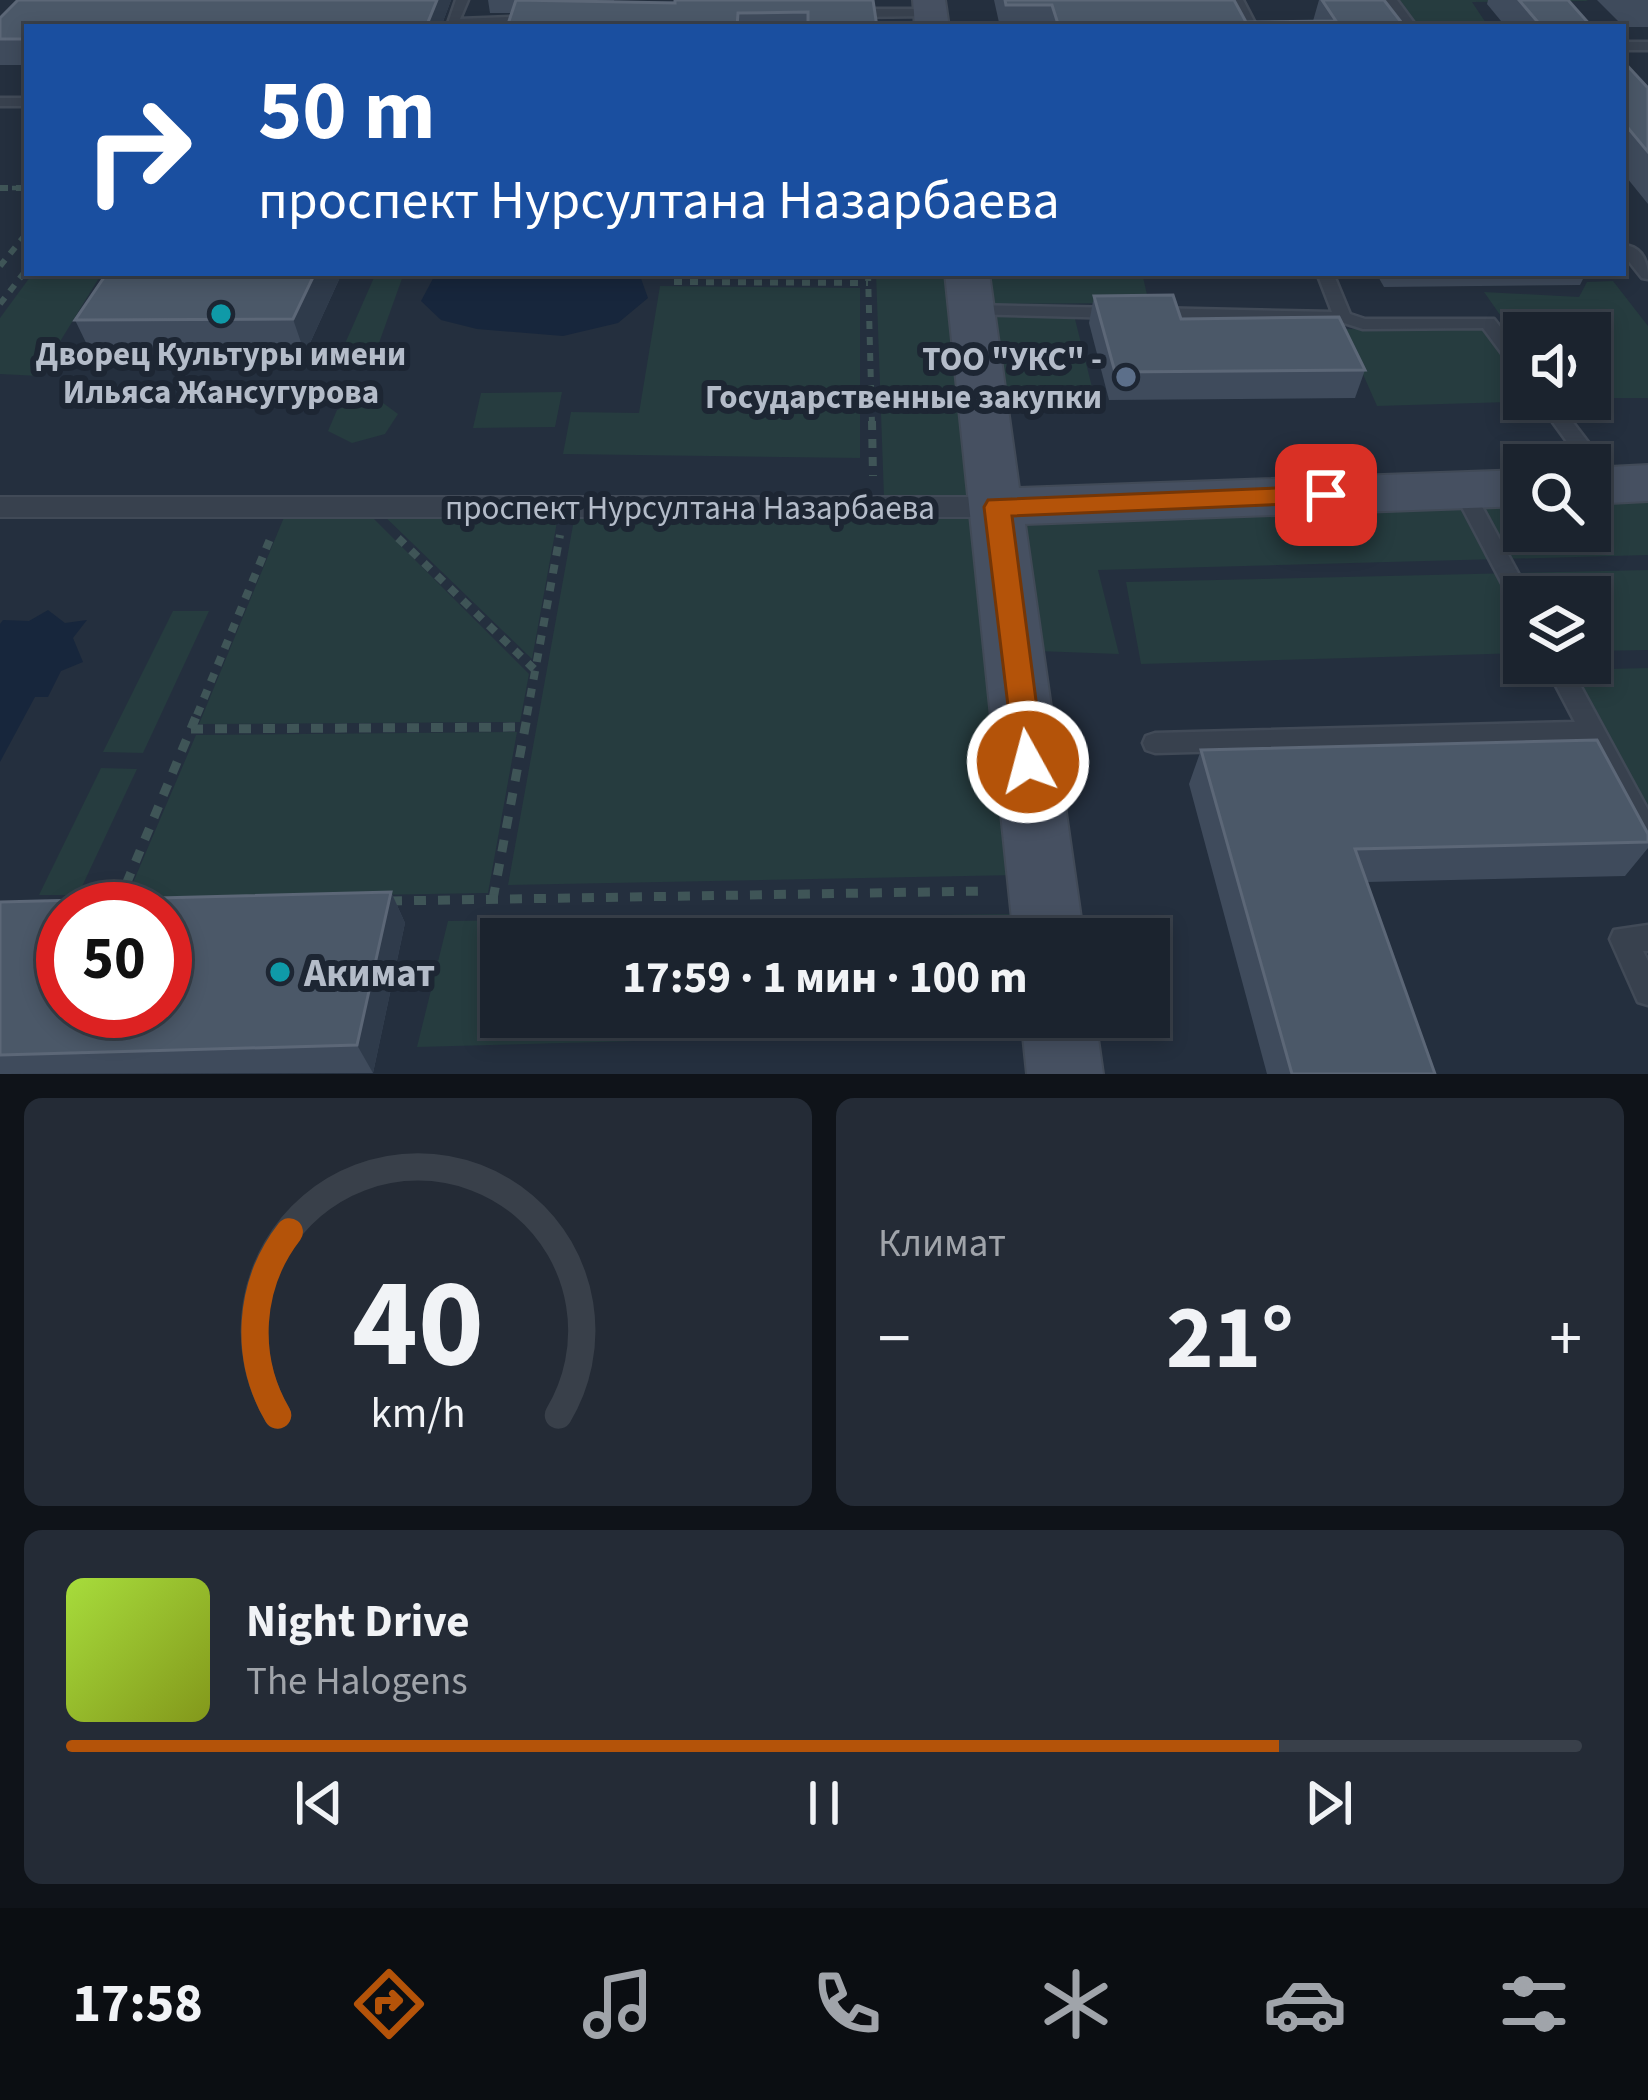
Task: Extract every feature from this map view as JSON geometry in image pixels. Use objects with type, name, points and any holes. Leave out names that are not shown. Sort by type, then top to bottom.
[{"type":"main road","points":[[969,291],[1046,914]]},
{"type":"main road","name":"проспект Нурсултана Назарбаева","points":[[998,507],[1503,489]]},
{"type":"main road","points":[[1061,1038],[1065,1074]]},
{"type":"street","points":[[1385,0],[1404,24]]},
{"type":"street","name":"проспект Нурсултана Назарбаева","points":[[0,507],[998,507]]},
{"type":"lane","points":[[463,0],[452,22],[557,19]]},
{"type":"lane","points":[[825,13],[930,13]]},
{"type":"lane","points":[[1629,251],[1648,274]]},
{"type":"lane","points":[[1325,276],[1343,317]]},
{"type":"lane","points":[[969,291],[1343,317],[1363,324],[1488,323],[1503,343]]},
{"type":"lane","points":[[1563,420],[1616,484]]},
{"type":"lane","points":[[1463,490],[1509,576]]},
{"type":"lane","points":[[1567,684],[1648,833]]},
{"type":"lane","points":[[1155,743],[1593,731]]},
{"type":"lane","points":[[1648,938],[1624,939],[1648,992]]},
{"type":"path","points":[[0,266],[24,237]]},
{"type":"path","points":[[0,304],[24,273]]},
{"type":"path","points":[[868,276],[874,507]]},
{"type":"path","points":[[674,282],[868,284]]},
{"type":"path","points":[[127,882],[283,507]]},
{"type":"path","points":[[366,507],[536,670]]},
{"type":"path","points":[[493,899],[566,507]]},
{"type":"path","points":[[191,729],[525,727]]},
{"type":"path","points":[[375,901],[493,899],[1046,914]]},
{"type":"green space","points":[[1389,0],[1588,1],[1472,2],[1487,24],[1408,24]]},
{"type":"green space","points":[[31,276],[100,276],[39,376],[0,374],[0,318]]},
{"type":"green space","points":[[375,276],[403,276],[374,357],[340,355]]},
{"type":"green space","points":[[876,276],[956,276],[986,499],[884,498]]},
{"type":"green space","points":[[977,276],[1143,276],[1149,303],[982,304]]},
{"type":"green space","points":[[1613,281],[1648,326],[1648,398],[1611,398],[1611,312],[1503,312],[1503,319],[1484,292],[1579,297],[1587,282]]},
{"type":"green space","points":[[660,286],[860,288],[860,458],[563,454],[571,412],[639,413]]},
{"type":"green space","points":[[1074,315],[1098,411],[999,411],[979,316]]},
{"type":"green space","points":[[1343,329],[1485,330],[1503,353],[1503,402],[1377,406]]},
{"type":"green space","points":[[562,392],[555,427],[473,428],[481,393]]},
{"type":"green space","points":[[379,400],[398,414],[385,434],[352,443],[328,431],[337,410],[357,401]]},
{"type":"green space","points":[[1648,494],[1648,555],[1098,570],[1119,654],[1037,651],[1017,517],[1503,499],[1503,552],[1611,552],[1611,495]]},
{"type":"green space","points":[[362,507],[529,674],[520,722],[199,724],[287,510]]},
{"type":"green space","points":[[378,510],[559,511],[532,659]]},
{"type":"green space","points":[[575,514],[976,519],[1019,875],[508,885]]},
{"type":"green space","points":[[1648,570],[1648,650],[1611,651],[1611,576],[1503,576],[1503,654],[1141,664],[1126,582]]},
{"type":"green space","points":[[173,611],[209,611],[143,753],[103,752]]},
{"type":"green space","points":[[1648,668],[1648,805],[1578,684],[1611,684],[1611,669]]},
{"type":"green space","points":[[517,732],[488,893],[192,898],[192,882],[133,882],[196,735]]},
{"type":"green space","points":[[101,768],[137,769],[84,882],[45,882]]},
{"type":"green space","points":[[1028,914],[1028,918],[697,918]]},
{"type":"green space","points":[[448,921],[480,921],[480,1038],[748,1038],[417,1047]]},
{"type":"water","points":[[434,276],[640,276],[648,298],[618,323],[563,336],[477,329],[441,320],[421,301]]},
{"type":"water","points":[[48,610],[65,623],[87,620],[73,638],[83,662],[61,671],[48,697],[35,697],[0,762],[0,624],[3,620],[29,621]]},
{"type":"building","points":[[18,0],[437,0],[427,24],[24,24],[24,39],[0,39],[0,18]]},
{"type":"building","points":[[516,0],[873,0],[877,24],[808,24],[808,12],[738,13],[737,24],[508,24]]},
{"type":"building","points":[[1005,0],[1234,0],[1246,22],[1336,21],[1322,0],[1384,0],[1403,24],[1058,24],[1052,5],[1006,5]]},
{"type":"building","points":[[1519,0],[1568,0],[1589,24],[1539,24]]},
{"type":"building","points":[[1626,64],[1648,88],[1648,152],[1626,126]]},
{"type":"building","points":[[105,276],[314,276],[293,319],[75,320]]},
{"type":"building","points":[[1173,295],[1181,319],[1339,317],[1365,370],[1115,372],[1094,296]]},
{"type":"building","points":[[1597,740],[1648,842],[1355,849],[1435,1074],[1292,1074],[1201,750]]},
{"type":"building","points":[[391,892],[357,1045],[0,1055],[0,902],[36,901],[36,1038],[192,1038],[192,897]]},
{"type":"place","name":"Дворец Культуры имени Ильяса Жансугурова","points":[[221,314]]},
{"type":"place","name":"ТОО \"УКС\" - Государственные закупки","points":[[1126,377]]},
{"type":"place","name":"Акимат","points":[[280,972]]},
{"type":"route","points":[[1028,762],[998,507],[1326,495]]}]
